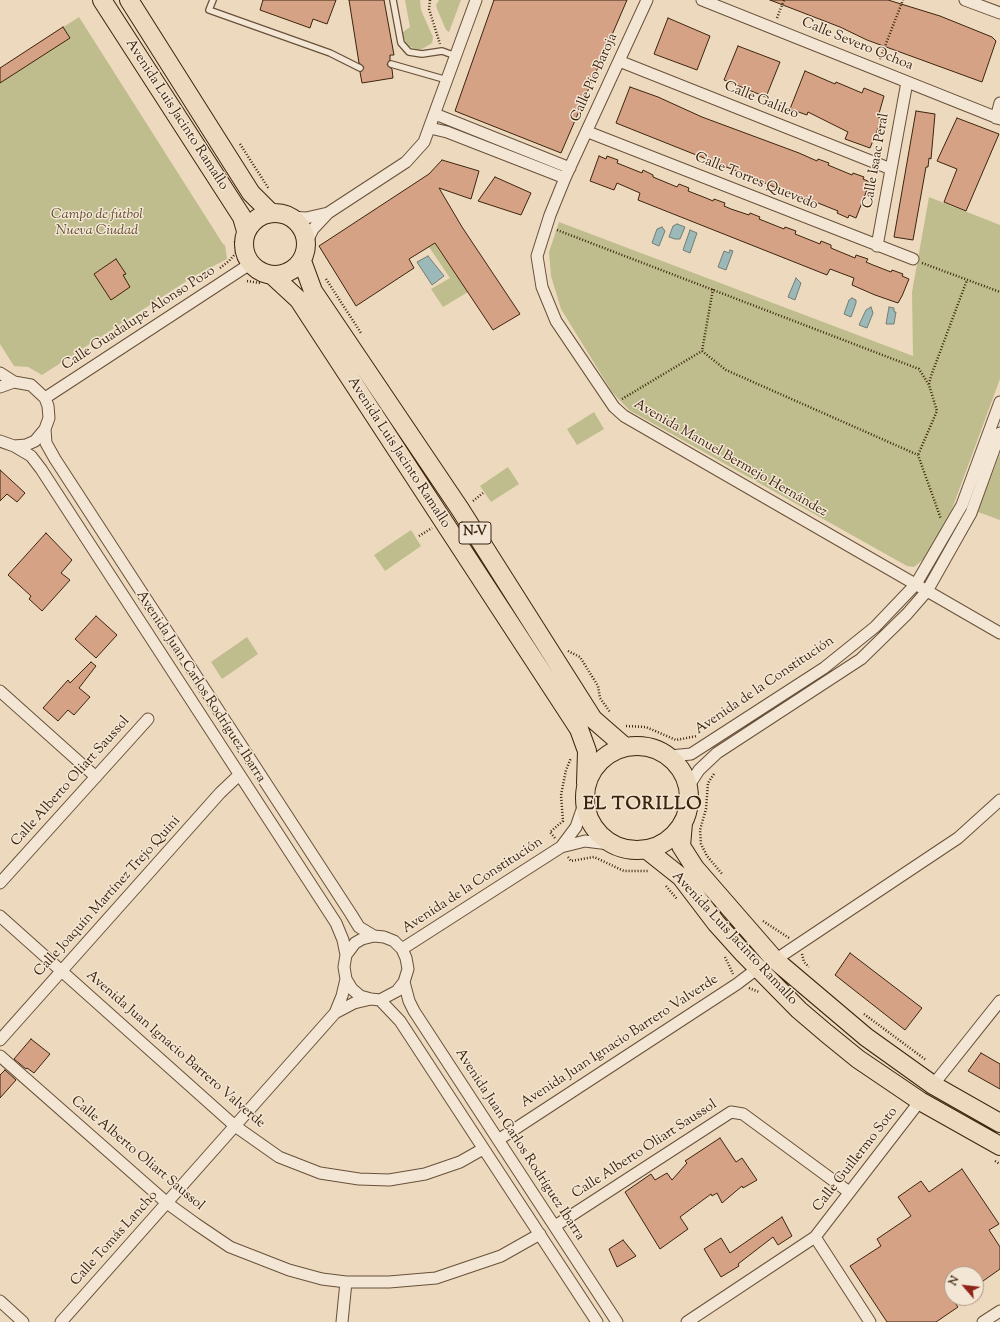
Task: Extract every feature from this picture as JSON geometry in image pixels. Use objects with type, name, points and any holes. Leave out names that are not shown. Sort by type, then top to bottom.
[{"type":"main road","name":"Avenida Luis Jacinto Ramallo","points":[[102,0],[242,217],[246,231]]},
{"type":"main road","name":"Avenida Luis Jacinto Ramallo","points":[[129,0],[251,193],[270,212]]},
{"type":"main road","points":[[270,212],[285,214],[291,217],[301,226],[306,243],[302,260],[292,270],[282,275],[273,276],[263,274],[250,264],[245,255],[243,243],[246,231],[255,219],[270,212]]},
{"type":"main road","name":"Avenida Luis Jacinto Ramallo","points":[[302,260],[313,291],[428,461],[593,719],[624,746]]},
{"type":"main road","name":"Avenida Luis Jacinto Ramallo","points":[[273,276],[299,300],[579,729],[587,751],[586,783]]},
{"type":"main road","points":[[624,746],[645,746],[656,748],[670,756],[679,765],[685,776],[688,787],[689,806],[683,823],[670,839],[647,850],[628,850],[609,844],[598,834],[588,820],[584,804],[586,783],[594,767],[607,754],[624,746]]},
{"type":"main road","name":"Avenida Luis Jacinto Ramallo","points":[[683,823],[681,846],[695,868],[775,960],[866,1037],[939,1078],[1000,1123]]},
{"type":"main road","name":"Avenida Luis Jacinto Ramallo","points":[[647,850],[681,877],[716,923],[758,968],[826,1033],[870,1068],[920,1101],[1000,1146]]},
{"type":"street","points":[[306,243],[313,229],[328,213],[406,162],[424,142],[476,0]]},
{"type":"street","name":"Calle Pío Baroja","points":[[570,168],[588,132],[647,0]]},
{"type":"street","name":"Calle Severo Ochoa","points":[[702,0],[998,118]]},
{"type":"street","points":[[965,0],[1000,13]]},
{"type":"street","name":"Calle Galileo","points":[[619,61],[891,169]]},
{"type":"street","name":"Calle Isaac Peral","points":[[877,246],[907,82]]},
{"type":"street","points":[[998,118],[1000,103]]},
{"type":"street","points":[[435,114],[570,168]]},
{"type":"street","points":[[430,128],[447,132],[565,178]]},
{"type":"street","name":"Calle Torres Quevedo","points":[[588,132],[913,259]]},
{"type":"street","name":"Avenida Manuel Bermejo Hernández","points":[[570,168],[546,227],[538,256],[542,287],[556,321],[614,407],[624,416],[1000,633]]},
{"type":"street","points":[[291,217],[306,218],[328,213]]},
{"type":"street","name":"Calle Guadalupe Alonso Pozo","points":[[45,398],[250,264]]},
{"type":"street","points":[[0,373],[14,382],[31,385],[45,398],[48,406],[49,418],[45,430],[35,441],[26,445],[14,446]]},
{"type":"street","points":[[0,387],[14,382]]},
{"type":"street","name":"Avenida de la Constitución","points":[[670,756],[691,754],[824,668],[875,627],[916,584],[962,506],[1000,402]]},
{"type":"street","name":"Avenida Juan Carlos Rodríguez Ibarra","points":[[45,430],[46,443],[67,479],[350,914],[360,927],[374,936]]},
{"type":"street","name":"Avenida de la Constitución","points":[[688,787],[699,770],[717,753],[861,659],[907,614],[927,591],[971,513],[1000,433]]},
{"type":"street","name":"Avenida Juan Carlos Rodríguez Ibarra","points":[[0,441],[14,446],[31,456],[41,469],[336,923],[343,940],[346,955]]},
{"type":"street","points":[[0,690],[96,777]]},
{"type":"street","name":"Calle Alberto Oliart Saussol","points":[[0,883],[148,719]]},
{"type":"street","name":"Calle Joaquín Martínez Trejo Quini","points":[[0,1040],[220,793],[239,775]]},
{"type":"street","points":[[775,960],[958,838],[1000,800]]},
{"type":"street","name":"Avenida de la Constitución","points":[[561,847],[576,827],[584,804]]},
{"type":"street","name":"Avenida de la Constitución","points":[[402,949],[561,847],[585,841],[609,844]]},
{"type":"street","name":"Avenida Juan Ignacio Barrero Valverde","points":[[0,916],[235,1126],[279,1157],[320,1173],[359,1179],[389,1180],[425,1174],[460,1162],[483,1149]]},
{"type":"street","points":[[376,1000],[397,991],[404,982],[408,969],[406,958],[402,949],[394,941],[384,937],[374,936],[362,939],[355,943],[346,955],[344,967],[346,979],[352,989],[360,996],[376,1000],[400,1021],[597,1322]]},
{"type":"street","name":"Avenida Juan Ignacio Barrero Valverde","points":[[498,1140],[737,984],[758,968]]},
{"type":"street","name":"Calle Tomás Lancho","points":[[335,1014],[342,996],[346,979]]},
{"type":"street","name":"Avenida Juan Carlos Rodríguez Ibarra","points":[[404,982],[409,1001],[414,1011],[617,1322]]},
{"type":"street","name":"Calle Tomás Lancho","points":[[61,1322],[335,1014],[354,1003],[376,1000]]},
{"type":"street","points":[[939,1078],[1000,1000]]},
{"type":"street","name":"Calle Alberto Oliart Saussol","points":[[0,1056],[167,1203],[230,1247],[289,1270],[322,1279],[346,1282],[389,1282],[436,1278],[501,1256],[540,1234]]},
{"type":"street","name":"Calle Guillermo Soto","points":[[687,1322],[815,1237],[920,1101]]},
{"type":"street","name":"Calle Alberto Oliart Saussol","points":[[555,1226],[731,1112],[743,1114],[849,1192]]},
{"type":"street","points":[[815,1237],[870,1322]]},
{"type":"street","points":[[342,1322],[346,1282]]},
{"type":"street","points":[[0,1301],[23,1322]]},
{"type":"street","points":[[983,1322],[1000,1311]]},
{"type":"lane","points":[[213,0],[209,10],[330,53],[360,68]]},
{"type":"lane","points":[[392,0],[402,43],[409,52],[422,54],[442,51],[456,56]]},
{"type":"lane","points":[[391,64],[447,80]]},
{"type":"path","points":[[430,0],[429,9],[442,51]]},
{"type":"path","points":[[773,28],[784,0]]},
{"type":"path","points":[[876,69],[903,0]]},
{"type":"path","points":[[235,137],[272,194]]},
{"type":"path","points":[[546,227],[566,232],[919,369],[929,385],[937,411],[918,455],[948,532]]},
{"type":"path","points":[[913,259],[1000,292]]},
{"type":"path","points":[[324,276],[363,335]]},
{"type":"path","points":[[929,385],[931,376],[968,280]]},
{"type":"path","points":[[614,407],[627,395],[702,351],[713,289]]},
{"type":"path","points":[[702,351],[726,370],[918,455]]},
{"type":"path","points":[[471,502],[476,508]]},
{"type":"path","points":[[565,645],[569,652],[580,657],[598,686],[600,698],[611,714]]},
{"type":"path","points":[[624,726],[646,727],[676,740],[697,736],[707,736],[710,742]]},
{"type":"path","points":[[716,771],[708,783],[706,809],[700,830],[701,844],[707,856],[727,880]]},
{"type":"path","points":[[758,916],[763,922],[789,938],[801,953],[804,962],[814,972]]},
{"type":"path","points":[[862,1012],[939,1078]]},
{"type":"green space","points":[[405,0],[420,0],[421,10],[433,37],[432,43],[419,50],[408,46],[402,35],[403,32],[410,27]]},
{"type":"green space","points":[[439,0],[461,0],[449,32],[446,30],[437,9],[436,5]]},
{"type":"green space","name":"Campo de fútbol Nueva Ciudad","points":[[79,17],[225,245],[227,259],[196,275],[42,375],[28,367],[14,366],[0,344],[0,68]]},
{"type":"green space","points":[[929,197],[1000,225],[1000,379],[952,509],[925,558],[914,567],[907,566],[629,410],[612,392],[561,309],[551,276],[549,252],[559,222],[913,356],[912,292]]},
{"type":"green space","points":[[435,244],[468,292],[443,307],[431,289],[450,278],[429,247]]},
{"type":"green space","points":[[594,412],[604,429],[577,445],[567,429]]},
{"type":"green space","points":[[1000,453],[1000,520],[978,512]]},
{"type":"green space","points":[[508,467],[519,484],[491,502],[480,486]]},
{"type":"green space","points":[[411,530],[421,546],[385,571],[374,555]]},
{"type":"green space","points":[[247,637],[258,654],[222,679],[211,662]]},
{"type":"water","points":[[677,224],[685,227],[680,239],[669,237],[673,226]]},
{"type":"water","points":[[662,227],[665,231],[659,246],[652,243],[657,229]]},
{"type":"water","points":[[690,230],[697,233],[690,253],[683,250]]},
{"type":"water","points":[[730,250],[733,251],[726,270],[718,267],[724,251],[729,253]]},
{"type":"water","points":[[428,256],[444,276],[432,285],[417,262]]},
{"type":"water","points":[[796,278],[801,283],[795,300],[788,297]]},
{"type":"water","points":[[852,298],[856,300],[856,303],[851,317],[844,314],[849,300]]},
{"type":"water","points":[[871,307],[873,313],[867,328],[859,325],[866,310]]},
{"type":"water","points":[[889,307],[894,308],[894,312],[896,312],[894,324],[886,324]]},
{"type":"building","points":[[263,0],[336,0],[327,24],[313,19],[310,28],[260,10]]},
{"type":"building","points":[[349,0],[384,0],[394,55],[390,55],[390,60],[387,65],[392,69],[393,78],[362,83],[360,72],[364,67],[359,63]]},
{"type":"building","points":[[494,0],[627,0],[561,153],[455,111]]},
{"type":"building","points":[[770,0],[888,0],[940,16],[992,37],[996,41],[982,82],[867,40],[840,27]]},
{"type":"building","points":[[668,18],[710,36],[697,70],[654,54]]},
{"type":"building","points":[[63,27],[70,38],[0,83],[0,68]]},
{"type":"building","points":[[738,46],[780,62],[766,97],[724,80]]},
{"type":"building","points":[[805,71],[835,84],[836,82],[862,93],[864,88],[884,96],[878,117],[882,119],[870,148],[845,139],[848,132],[808,112],[807,115],[790,109]]},
{"type":"building","points":[[630,87],[658,97],[702,117],[817,161],[818,159],[829,163],[828,165],[852,175],[853,173],[864,177],[863,179],[870,182],[856,218],[849,215],[848,218],[837,213],[838,211],[813,201],[813,204],[749,176],[616,123]]},
{"type":"building","points":[[916,111],[935,114],[931,159],[929,158],[928,167],[926,167],[913,240],[894,237]]},
{"type":"building","points":[[957,118],[999,134],[966,211],[944,202],[957,169],[937,161]]},
{"type":"building","points":[[599,156],[606,159],[607,156],[618,160],[617,163],[642,173],[643,170],[653,175],[653,177],[677,187],[679,184],[689,188],[688,191],[713,201],[714,199],[725,203],[724,206],[731,209],[749,215],[750,213],[760,217],[759,219],[784,229],[785,227],[796,231],[795,234],[820,244],[821,241],[831,245],[831,248],[855,258],[856,255],[868,259],[866,262],[891,272],[892,270],[903,274],[902,276],[909,279],[902,296],[898,303],[875,295],[852,285],[854,278],[830,269],[827,275],[638,200],[640,193],[617,183],[614,190],[590,181]]},
{"type":"building","points":[[442,160],[479,171],[471,199],[439,188],[462,227],[520,314],[493,330],[435,243],[409,259],[414,268],[356,306],[319,246],[429,174]]},
{"type":"building","points":[[495,177],[531,193],[521,215],[478,201]]},
{"type":"building","points":[[116,259],[126,274],[123,275],[130,287],[111,300],[94,274]]},
{"type":"building","points":[[0,470],[25,493],[17,502],[7,494],[0,501]]},
{"type":"building","points":[[46,533],[72,560],[61,573],[70,580],[42,611],[29,599],[31,596],[8,575]]},
{"type":"building","points":[[96,616],[117,635],[96,658],[75,639]]},
{"type":"building","points":[[91,662],[96,666],[79,688],[90,697],[74,715],[68,710],[58,721],[43,708],[68,680],[70,683]]},
{"type":"building","points":[[850,953],[922,1008],[905,1030],[835,975]]},
{"type":"building","points":[[31,1039],[50,1054],[34,1073],[27,1068],[26,1069],[14,1059]]},
{"type":"building","points":[[981,1053],[1000,1064],[1000,1089],[968,1071]]},
{"type":"building","points":[[5,1070],[16,1080],[0,1098],[0,1075]]},
{"type":"building","points":[[720,1138],[736,1162],[742,1158],[757,1180],[743,1188],[742,1186],[722,1203],[717,1193],[712,1196],[711,1194],[680,1217],[688,1229],[660,1249],[625,1192],[651,1174],[655,1180],[667,1173],[672,1180],[687,1163],[685,1161]]},
{"type":"building","points":[[962,1169],[999,1224],[989,1230],[1000,1247],[1000,1269],[984,1280],[984,1266],[944,1266],[944,1306],[958,1307],[936,1322],[887,1322],[850,1266],[881,1246],[877,1239],[911,1216],[898,1197],[921,1181],[929,1192]]},
{"type":"building","points":[[782,1217],[792,1236],[778,1245],[773,1237],[738,1264],[739,1266],[721,1277],[704,1249],[721,1238],[730,1253]]},
{"type":"building","points":[[623,1240],[636,1256],[617,1267],[609,1249]]},
{"type":"district","name":"EL TORILLO","points":[[643,806]]}]
